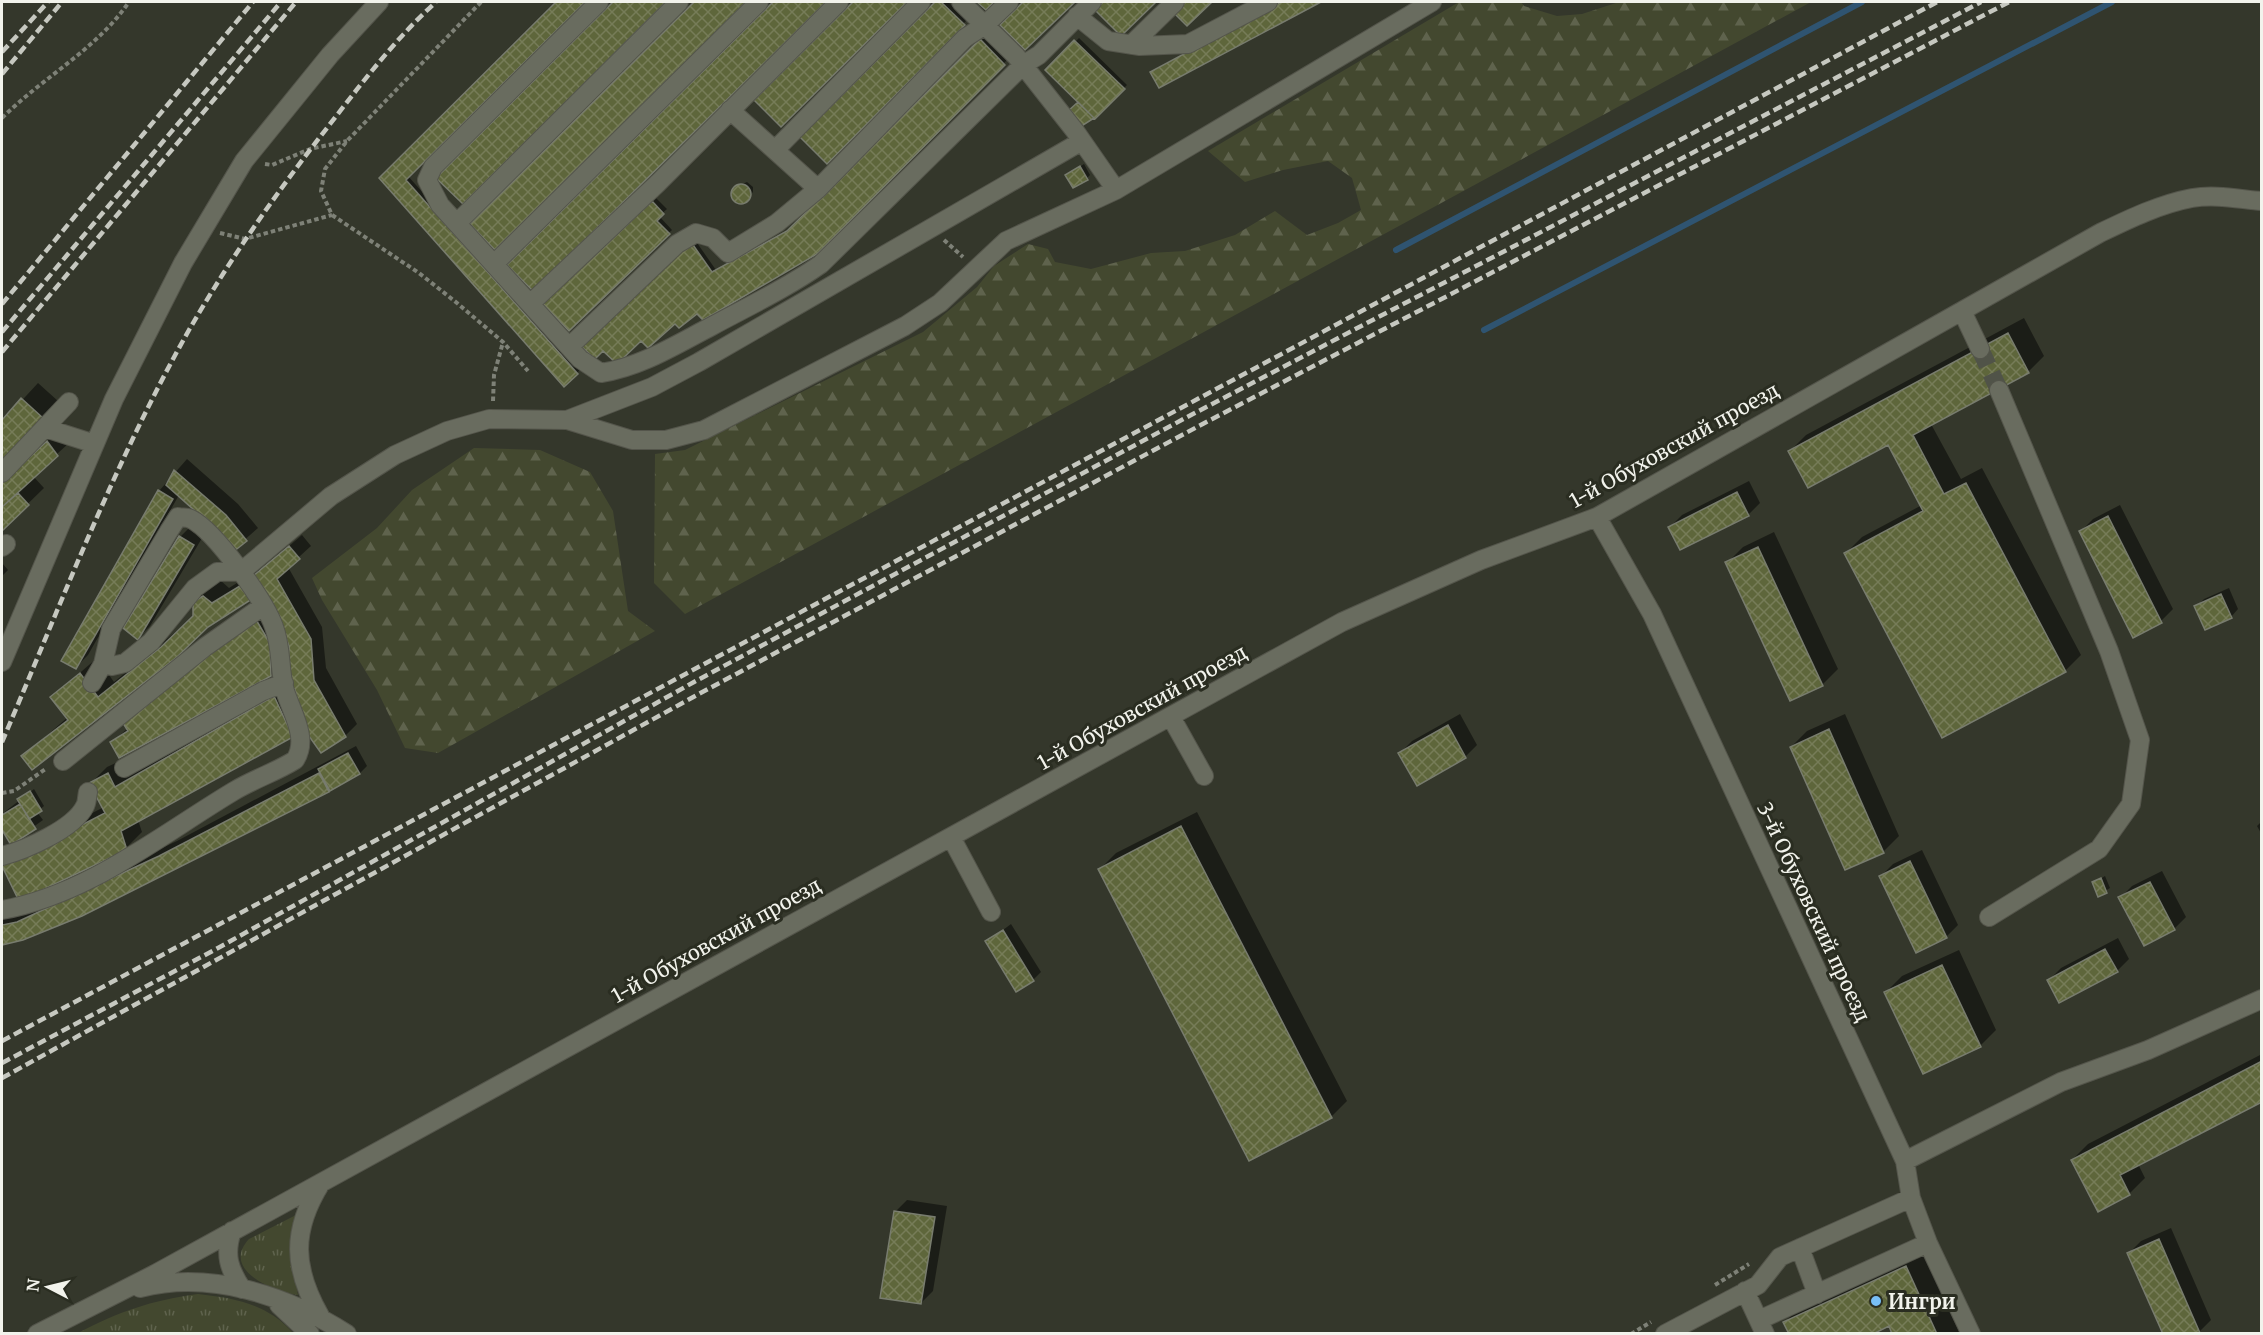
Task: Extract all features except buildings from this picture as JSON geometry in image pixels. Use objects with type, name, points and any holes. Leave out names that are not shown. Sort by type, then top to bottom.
[{"type":"street","points":[[2,662],[144,336],[201,231],[244,161],[330,55],[379,2]]},
{"type":"street","points":[[599,2],[433,167],[427,180],[441,205],[530,304],[580,359],[602,373],[624,369],[796,282],[822,264],[1023,65],[1039,55],[1092,2]]},
{"type":"street","points":[[457,223],[679,2]]},
{"type":"street","points":[[494,264],[759,2]]},
{"type":"street","points":[[530,304],[658,183],[839,2]]},
{"type":"street","points":[[775,150],[921,2]]},
{"type":"street","points":[[961,2],[1023,65],[1082,141],[1116,190]]},
{"type":"street","points":[[569,347],[676,244],[696,233],[713,238],[728,253],[777,223],[818,189],[965,38],[985,25],[1009,2]]},
{"type":"street","points":[[1131,45],[1174,2]]},
{"type":"street","points":[[567,420],[597,432],[632,440],[666,440],[704,430],[905,326],[940,303],[975,267],[1006,241],[1116,190],[1432,2]]},
{"type":"street","points":[[1077,16],[1108,41],[1131,45],[1188,44],[1260,4]]},
{"type":"street","points":[[730,110],[818,189]]},
{"type":"street","points":[[103,664],[112,666],[125,663],[151,642],[195,588],[216,572],[243,571],[331,496],[395,455],[447,431],[496,420],[567,420],[652,387],[1082,141]]},
{"type":"street","name":"1-й Обуховский проезд","points":[[118,1294],[1342,622],[1482,561],[1597,517],[2100,233],[2137,215],[2193,198],[2233,197],[2262,201]]},
{"type":"street","points":[[1962,311],[1980,349]]},
{"type":"street","points":[[1989,917],[2099,849],[2131,804],[2140,740],[2109,651],[1999,390]]},
{"type":"street","points":[[2,473],[69,402]]},
{"type":"street","points":[[45,428],[95,444]]},
{"type":"street","name":"3-й Обуховский проезд","points":[[1597,517],[1652,614],[1905,1161],[1911,1198],[1928,1243],[1971,1334]]},
{"type":"street","points":[[2,910],[30,905],[78,885],[137,854],[242,787],[296,760],[301,752],[300,730],[284,683],[279,644],[274,626],[243,571],[201,526],[190,518],[178,518],[111,629],[103,664],[92,683]]},
{"type":"street","points":[[63,761],[205,647],[263,606]]},
{"type":"street","points":[[124,768],[263,691],[284,683]]},
{"type":"street","points":[[1171,717],[1204,776]]},
{"type":"street","points":[[2,856],[30,845],[72,822],[85,806],[88,792]]},
{"type":"street","points":[[951,837],[991,912]]},
{"type":"street","points":[[1905,1161],[2061,1082],[2148,1050],[2262,999]]},
{"type":"street","points":[[320,1316],[304,1285],[299,1265],[299,1242],[309,1202],[322,1181]]},
{"type":"street","points":[[1665,1334],[1758,1285],[1780,1257],[1911,1198]]},
{"type":"street","points":[[232,1231],[227,1246],[228,1260],[249,1291],[281,1306],[310,1334]]},
{"type":"street","points":[[1745,1291],[1762,1327],[1817,1294],[1928,1243]]},
{"type":"street","points":[[1800,1248],[1817,1294]]},
{"type":"street","points":[[37,1334],[118,1294],[175,1282],[205,1283],[249,1291],[298,1306],[320,1316],[347,1334]]},
{"type":"path","points":[[2,118],[37,86],[90,46],[115,22],[129,2]]},
{"type":"path","points":[[244,161],[272,165],[310,149],[347,141]]},
{"type":"path","points":[[201,231],[245,239],[332,215]]},
{"type":"path","points":[[930,228],[975,267]]},
{"type":"path","points":[[496,420],[494,375],[503,342]]},
{"type":"path","points":[[2,793],[14,792],[41,770],[63,761]]},
{"type":"green space","points":[[1459,2],[1521,2],[1524,6],[1557,16],[1582,14],[1619,2],[1811,2],[685,614],[654,583],[655,454],[685,450],[923,332],[977,287],[994,266],[1028,244],[1048,249],[1055,262],[1091,269],[1151,253],[1185,251],[1235,235],[1275,211],[1307,235],[1338,223],[1361,210],[1352,178],[1328,161],[1283,170],[1245,182],[1208,151]]},
{"type":"green space","points":[[474,448],[540,450],[590,472],[613,511],[628,611],[655,631],[438,753],[405,748],[377,690],[322,600],[312,578],[377,528],[412,490]]},
{"type":"green space","points":[[296,1215],[293,1267],[298,1295],[276,1289],[254,1278],[245,1270],[241,1260],[242,1250],[249,1239]]},
{"type":"green space","points":[[198,1294],[250,1304],[273,1315],[293,1333],[78,1333],[136,1308]]},
{"type":"waterway","points":[[1396,250],[1862,2]]},
{"type":"waterway","points":[[1484,330],[2112,2]]},
{"type":"tunnel","points":[[1980,349],[1999,390]]},
{"type":"railway","points":[[2,52],[48,2]]},
{"type":"railway","points":[[2,74],[62,2]]},
{"type":"railway","points":[[2,304],[253,2]]},
{"type":"railway","points":[[2,332],[281,2]]},
{"type":"railway","points":[[2,352],[296,2]]},
{"type":"railway","points":[[2,742],[113,482],[189,330],[237,252],[308,152],[379,62],[436,2]]},
{"type":"railway","points":[[2,1041],[1937,2]]},
{"type":"railway","points":[[2,1063],[218,948],[694,682],[1191,415],[1981,2]]},
{"type":"railway","points":[[2,1078],[697,695],[1197,427],[2009,2]]},
{"type":"place","name":"Ингри","points":[[1876,1301]]}]
